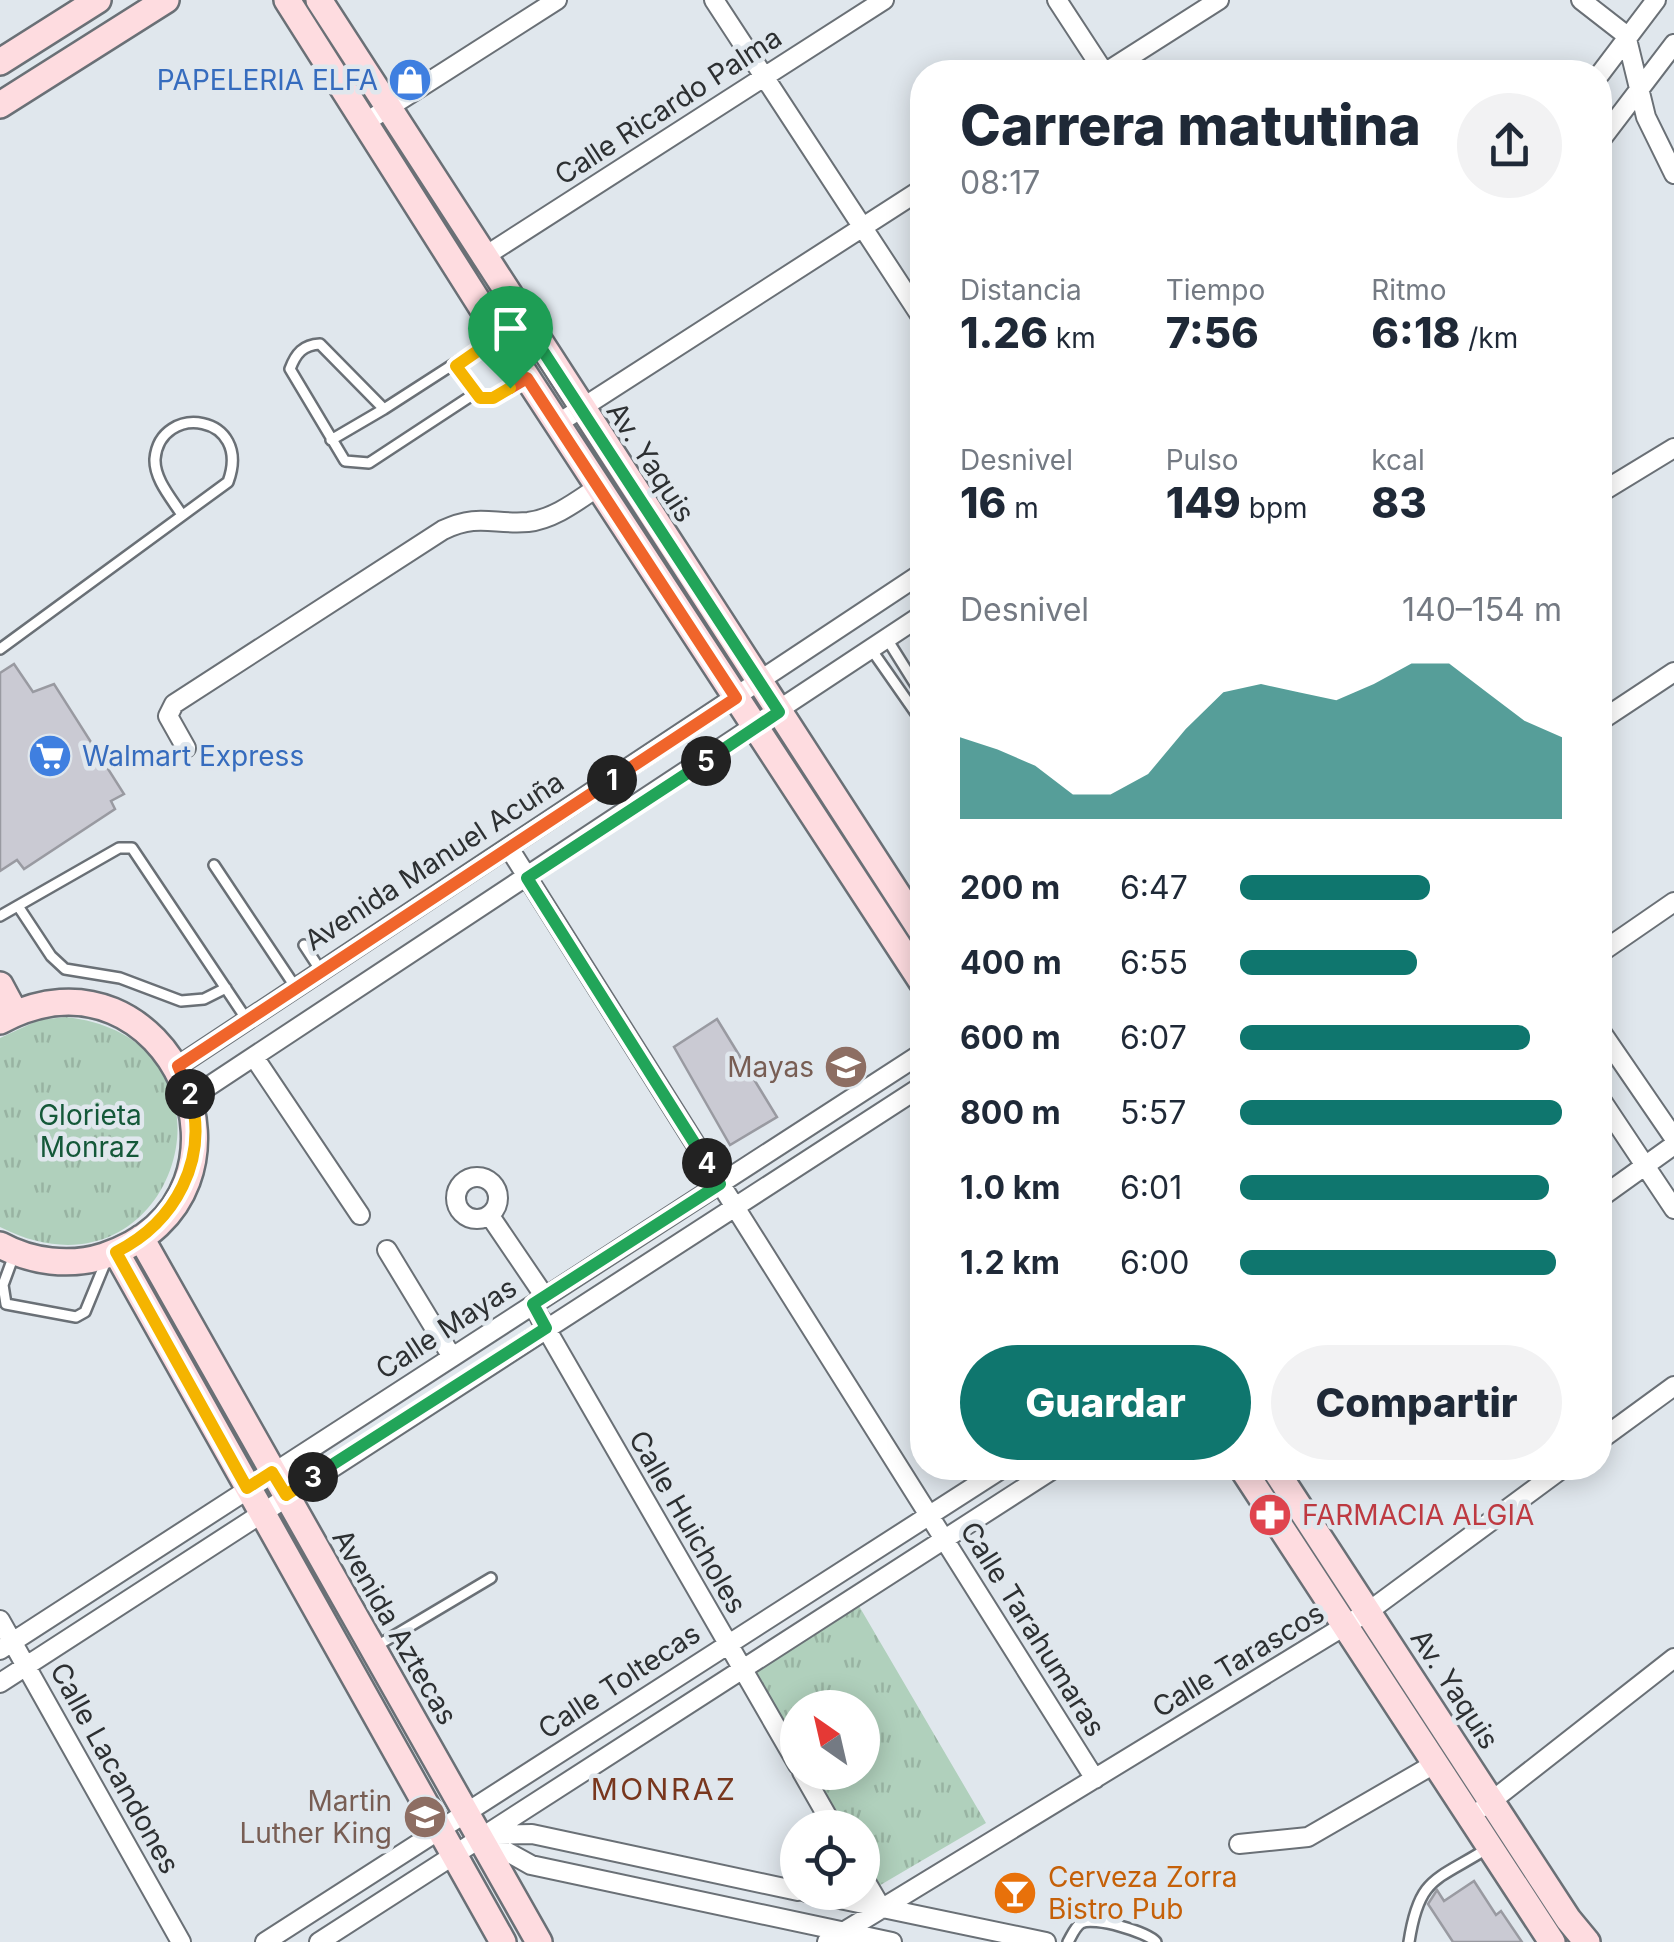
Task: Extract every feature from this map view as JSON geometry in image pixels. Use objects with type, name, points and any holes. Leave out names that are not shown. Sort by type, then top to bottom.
[{"type":"street","points":[[0,62],[98,0]]},
{"type":"street","points":[[0,105],[166,0]]},
{"type":"street","name":"Av. Yaquis","points":[[288,0],[482,258],[910,909]]},
{"type":"street","points":[[377,115],[558,0]]},
{"type":"street","points":[[714,0],[910,299]]},
{"type":"street","name":"Calle Ricardo Palma","points":[[482,258],[884,0]]},
{"type":"street","points":[[1057,0],[1097,60]]},
{"type":"street","points":[[1124,60],[1219,0]]},
{"type":"street","points":[[1581,0],[1626,35],[1637,86],[1656,141],[1674,174]]},
{"type":"street","points":[[1609,60],[1656,0]]},
{"type":"street","name":"Av. Yaquis","points":[[326,11],[377,115],[498,334],[910,963]]},
{"type":"street","points":[[1612,123],[1637,86],[1674,44]]},
{"type":"street","points":[[557,424],[910,197]]},
{"type":"street","points":[[1612,487],[1674,448]]},
{"type":"street","points":[[186,748],[168,716],[174,704],[443,530],[468,519],[525,522],[544,518],[598,487]]},
{"type":"street","name":"Avenida Manuel Acuña","points":[[178,1066],[910,581]]},
{"type":"street","points":[[192,1098],[756,728],[910,622]]},
{"type":"street","points":[[1612,713],[1674,672]]},
{"type":"street","name":"Calle Tarahumaras","points":[[509,848],[1095,1779]]},
{"type":"street","points":[[1612,945],[1674,902]]},
{"type":"street","points":[[893,937],[910,929]]},
{"type":"street","points":[[0,986],[8,1017],[60,1003],[106,1009],[147,1031],[178,1066],[192,1098],[195,1143],[188,1176],[172,1206],[141,1238],[113,1253],[73,1262],[6,1250]]},
{"type":"street","points":[[1612,1048],[1674,1142],[1612,1189]]},
{"type":"street","points":[[254,1057],[360,1215]]},
{"type":"street","name":"Calle Mayas","points":[[6,1646],[910,1061]]},
{"type":"street","name":"Calle Mayas","points":[[0,1682],[910,1094]]},
{"type":"street","points":[[1612,1116],[1674,1209]]},
{"type":"street","name":"Calle Huicholes","points":[[490,1216],[539,1300],[546,1328],[780,1735]]},
{"type":"street","name":"Avenida Aztecas","points":[[141,1238],[539,1942]]},
{"type":"street","points":[[387,1250],[452,1356]]},
{"type":"street","points":[[113,1253],[503,1942]]},
{"type":"street","points":[[1612,1431],[1674,1386]]},
{"type":"street","name":"Calle Toltecas","points":[[265,1942],[984,1480]]},
{"type":"street","name":"Calle Toltecas","points":[[319,1942],[1037,1480]]},
{"type":"street","name":"Av. Yaquis","points":[[1250,1480],[1436,1762],[1482,1809],[1588,1942]]},
{"type":"street","name":"Av. Yaquis","points":[[1282,1480],[1370,1611],[1482,1809],[1491,1846],[1552,1942]]},
{"type":"street","name":"Calle Tarascos","points":[[838,1939],[1370,1611],[1548,1480]]},
{"type":"street","name":"Calle Lacandones","points":[[0,1620],[6,1646],[26,1666],[182,1942]]},
{"type":"street","points":[[1482,1809],[1674,1658]]},
{"type":"street","points":[[1240,1844],[1308,1837],[1436,1762]]},
{"type":"street","points":[[480,1836],[532,1834],[780,1887]]},
{"type":"street","points":[[480,1836],[509,1858],[530,1865],[838,1939],[892,1942]]},
{"type":"street","points":[[880,1906],[1046,1942]]},
{"type":"lane","points":[[331,440],[456,366],[522,320]]},
{"type":"lane","points":[[384,410],[332,352],[320,344],[308,344],[296,354],[290,368],[345,461],[368,463],[474,394],[493,398],[527,378]]},
{"type":"lane","points":[[456,366],[474,394]]},
{"type":"lane","points":[[0,649],[228,482],[234,465],[231,447],[205,421],[185,422],[164,439],[155,458],[160,480],[182,515]]},
{"type":"lane","points":[[879,644],[910,681]]},
{"type":"lane","points":[[879,644],[910,700]]},
{"type":"lane","points":[[0,916],[119,848],[132,848],[247,1020]]},
{"type":"lane","points":[[214,864],[296,988]]},
{"type":"lane","points":[[18,906],[51,956],[65,969],[120,978],[181,1001],[204,999],[226,988]]},
{"type":"lane","points":[[304,944],[321,972]]},
{"type":"lane","points":[[6,1250],[6,1304],[76,1317],[85,1312],[113,1253]]},
{"type":"lane","points":[[373,1648],[491,1578]]},
{"type":"lane","points":[[1408,1942],[1418,1896],[1432,1881],[1491,1846]]},
{"type":"lane","points":[[1068,1942],[1077,1925],[1088,1920],[1149,1934],[1156,1942]]},
{"type":"green space","name":"Glorieta Monraz","points":[[66,1017],[126,1036],[162,1072],[177,1117],[172,1164],[150,1206],[112,1235],[62,1245],[0,1227],[0,1038],[39,1020]]},
{"type":"green space","points":[[859,1606],[986,1823],[880,1885],[880,1810],[833,1810],[820,1790],[880,1790],[880,1690],[780,1690],[780,1721],[750,1670]]},
{"type":"building","name":"Walmart Express","points":[[14,664],[33,692],[54,684],[124,794],[111,801],[115,809],[24,869],[17,860],[0,871],[0,673]]},
{"type":"building","points":[[717,1019],[777,1117],[730,1145],[674,1047]]},
{"type":"building","points":[[1474,1881],[1496,1915],[1501,1911],[1522,1942],[1453,1942],[1428,1904],[1437,1890],[1444,1901]]},
{"type":"place","name":"PAPELERIA ELFA","points":[[410,80]]},
{"type":"place","name":"Walmart Express","points":[[50,756]]},
{"type":"place","name":"Mayas","points":[[846,1067]]},
{"type":"place","name":"FARMACIA ALGIA","points":[[1270,1515]]},
{"type":"place","name":"Martin Luther King","points":[[425,1817]]},
{"type":"place","name":"Cerveza Zorra Bistro Pub","points":[[1015,1893]]},
{"type":"district","name":"MONRAZ","points":[[664,1789]]},
{"type":"route","points":[[522,320],[779,712],[527,878],[720,1184],[533,1304],[546,1328],[286,1495],[272,1472],[247,1488],[116,1252],[158,1224],[184,1186],[192,1165],[196,1121],[192,1098],[178,1066],[736,698],[527,378],[510,388],[493,398],[480,398],[456,366],[481,344],[522,320]]}]
